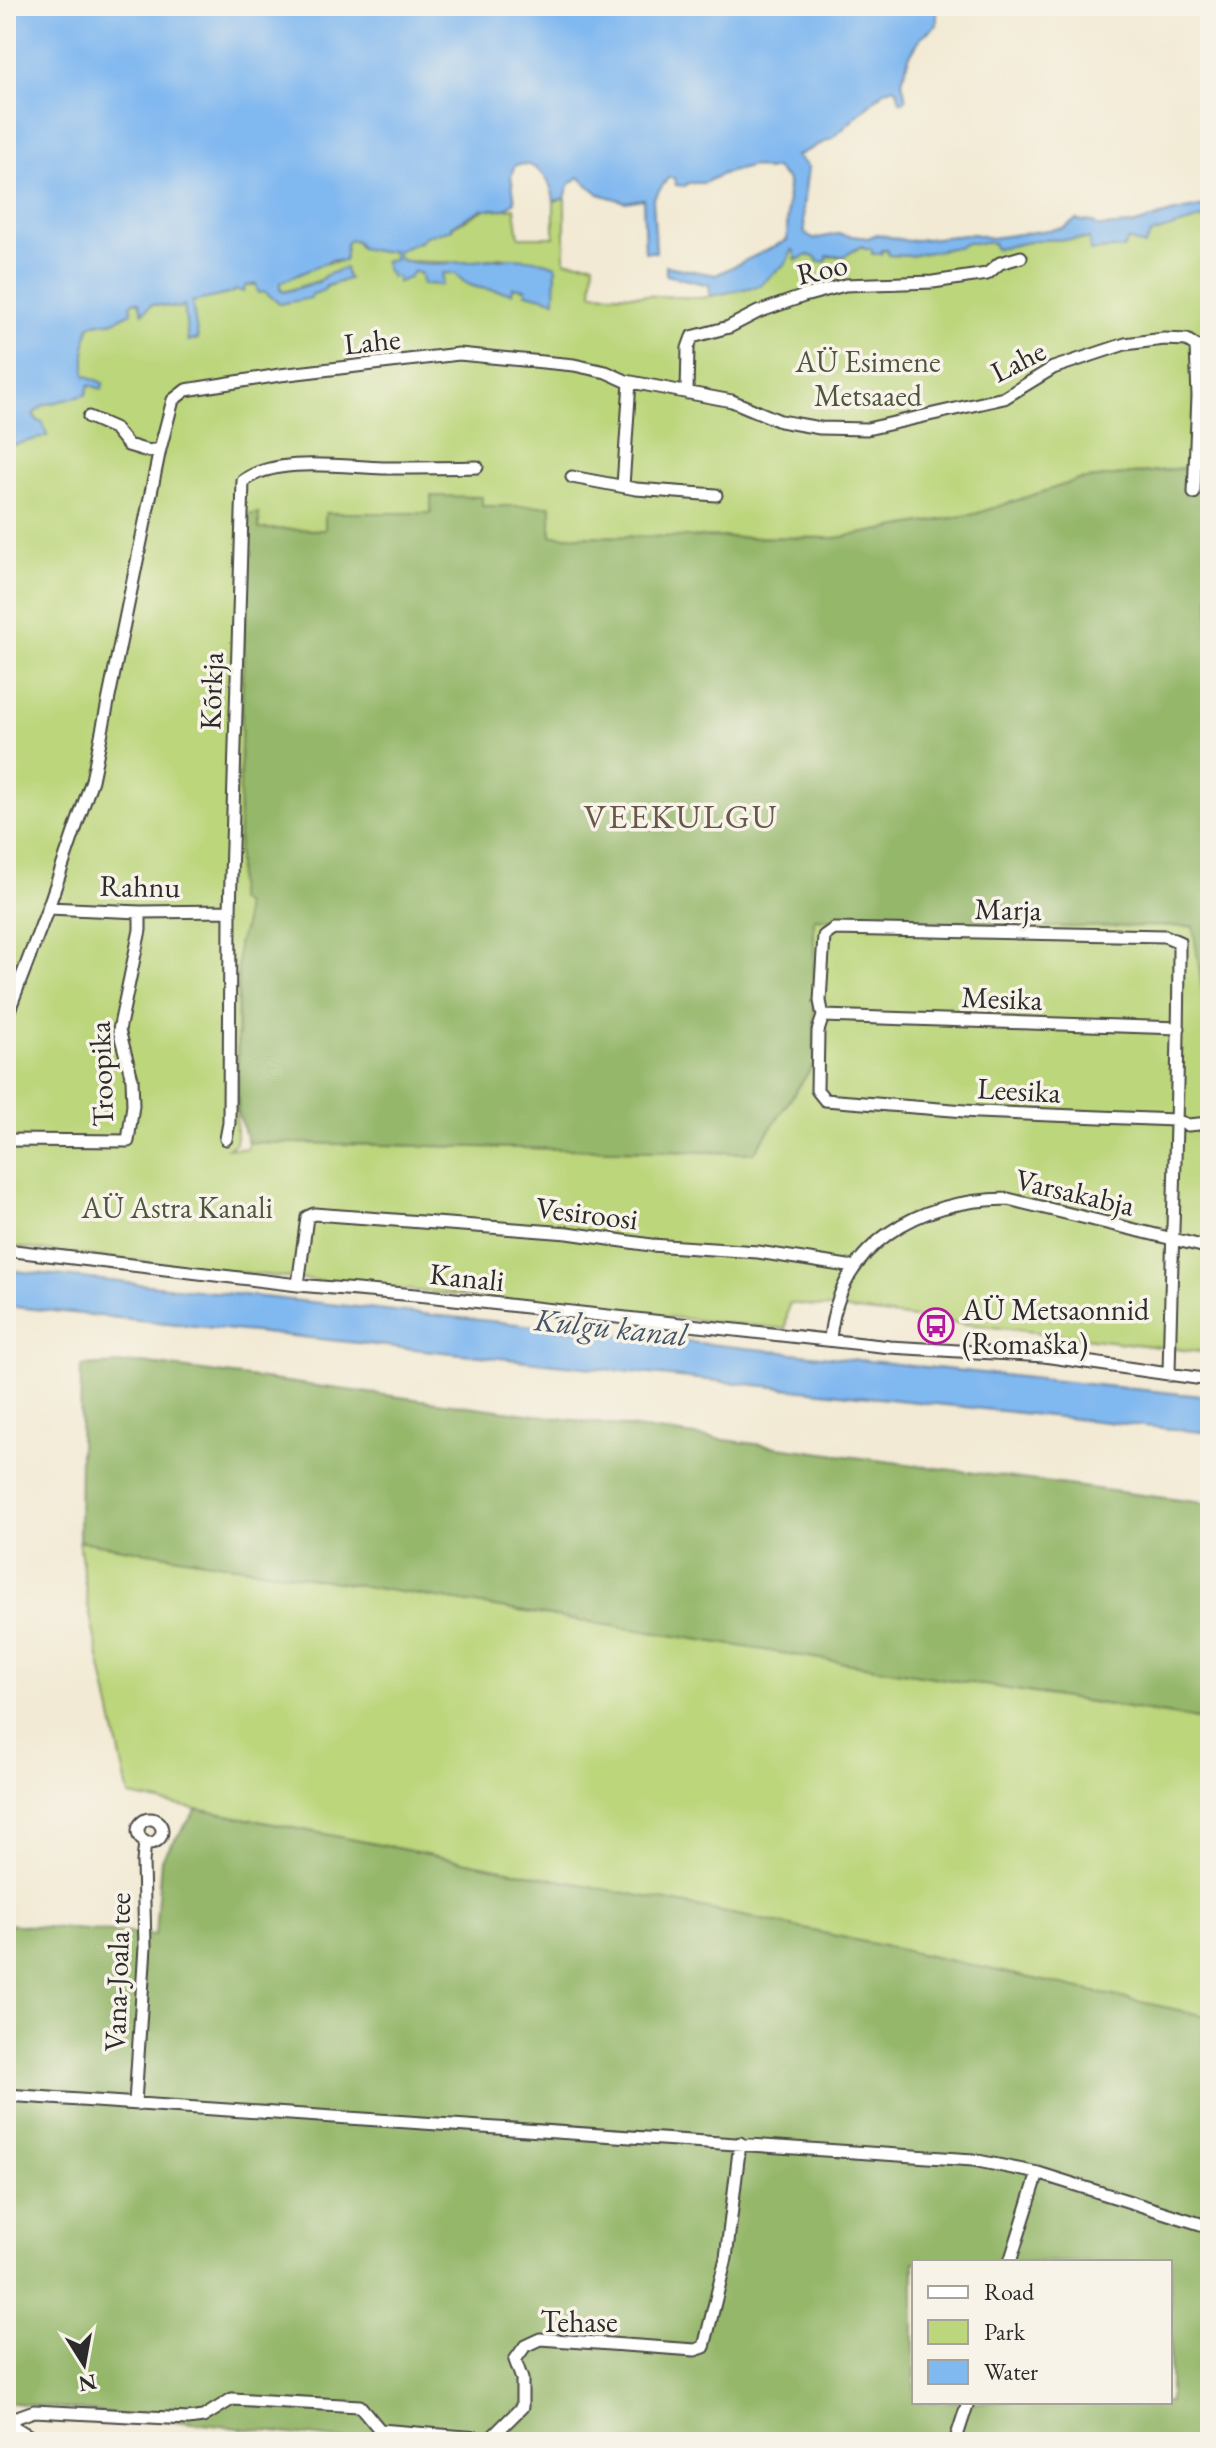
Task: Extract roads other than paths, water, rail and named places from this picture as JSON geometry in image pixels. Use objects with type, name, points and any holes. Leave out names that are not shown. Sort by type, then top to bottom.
[{"type":"street","name":"Roo","points":[[687,393],[688,348],[692,337],[729,327],[758,312],[845,285],[933,282],[987,274],[1000,263],[1021,257]]},
{"type":"street","name":"Lahe","points":[[6,1018],[92,780],[160,449],[173,400],[186,390],[212,384],[459,354],[574,365],[606,372],[630,382],[732,401],[780,421],[820,428],[867,429],[1004,398],[1053,368],[1125,344],[1164,339],[1187,340],[1196,346],[1196,433]]},
{"type":"street","points":[[623,486],[630,382]]},
{"type":"street","points":[[89,417],[114,428],[128,445],[148,451],[160,449]]},
{"type":"street","points":[[1194,493],[1196,433],[1210,435]]},
{"type":"street","name":"Kõrkja","points":[[226,1139],[229,1123],[230,911],[243,481],[267,469],[297,465],[477,467]]},
{"type":"street","points":[[572,477],[623,486],[716,495]]},
{"type":"street","name":"Rahnu","points":[[48,908],[140,912],[230,911]]},
{"type":"street","name":"Troopika","points":[[6,1140],[128,1141],[133,1105],[132,1079],[119,1030],[140,930],[140,912]]},
{"type":"street","name":"Marja","points":[[823,1016],[820,1001],[824,936],[834,929],[1165,936],[1179,942],[1179,1028]]},
{"type":"street","name":"Mesika","points":[[823,1016],[1179,1028]]},
{"type":"street","name":"Leesika","points":[[823,1016],[818,1031],[817,1090],[825,1100],[978,1112],[1175,1120],[1188,1125],[1210,1123]]},
{"type":"street","points":[[1169,1375],[1179,1028]]},
{"type":"street","name":"Varsakabja","points":[[854,1267],[898,1225],[929,1211],[974,1199],[1008,1199],[1210,1248]]},
{"type":"street","name":"Vesiroosi","points":[[298,1285],[304,1229],[307,1217],[314,1214],[568,1233],[651,1245],[758,1252],[854,1267]]},
{"type":"street","name":"Kanali","points":[[6,1250],[298,1285],[427,1296],[890,1347],[1044,1356],[1210,1380]]},
{"type":"street","points":[[830,1339],[839,1300],[854,1267]]},
{"type":"street","name":"Vana-Joala tee","points":[[135,2103],[145,1947],[145,1842]]},
{"type":"street","points":[[6,2095],[973,2160],[1038,2173],[1210,2227]]},
{"type":"street","name":"Tehase","points":[[6,2422],[34,2411],[188,2419],[203,2417],[232,2399],[360,2406],[380,2430],[490,2439],[522,2407],[522,2379],[515,2360],[525,2346],[540,2339],[695,2350],[704,2347],[726,2258],[740,2143]]},
{"type":"street","points":[[1011,2260],[1038,2173]]},
{"type":"street","points":[[955,2442],[967,2404]]},
{"type":"street","points":[[6,2422],[39,2442]]},
{"type":"water","points":[[6,6],[937,6],[937,25],[921,37],[909,57],[902,81],[906,99],[900,101],[897,89],[893,87],[884,91],[833,138],[796,156],[808,167],[803,206],[805,233],[814,239],[837,234],[868,238],[877,234],[908,241],[973,234],[991,238],[1063,228],[1076,220],[1092,222],[1099,227],[1132,225],[1210,205],[1210,216],[1151,234],[1144,246],[1128,240],[1123,248],[1090,251],[1089,239],[1038,240],[995,249],[993,243],[966,243],[910,256],[888,255],[887,250],[872,254],[872,249],[862,246],[844,256],[827,256],[827,261],[818,262],[817,258],[808,255],[796,260],[792,250],[786,263],[759,286],[710,296],[709,285],[666,275],[666,266],[716,275],[787,240],[788,181],[775,168],[767,170],[753,166],[722,174],[704,183],[688,183],[685,186],[676,185],[674,178],[668,178],[653,199],[656,252],[645,252],[643,199],[626,202],[599,194],[579,177],[569,185],[565,198],[554,201],[547,180],[537,169],[523,164],[515,165],[511,175],[515,202],[505,209],[482,209],[452,226],[453,229],[425,236],[421,241],[397,251],[398,259],[437,264],[517,258],[537,260],[556,266],[555,300],[526,293],[526,289],[513,287],[512,293],[474,287],[456,274],[443,273],[442,285],[422,284],[421,274],[414,271],[397,283],[397,277],[391,277],[387,272],[385,261],[394,260],[393,251],[360,248],[356,241],[350,240],[346,243],[345,261],[332,260],[281,282],[280,290],[284,292],[318,282],[326,275],[345,268],[348,279],[326,286],[311,298],[280,304],[265,292],[258,293],[256,284],[245,286],[244,292],[237,290],[192,302],[198,339],[188,341],[184,305],[179,308],[152,304],[143,313],[139,302],[134,301],[132,312],[114,321],[89,327],[85,346],[85,375],[103,383],[102,389],[89,385],[86,395],[44,405],[33,414],[36,420],[43,423],[47,436],[6,447]]},
{"type":"water","points":[[6,1270],[1210,1397],[1210,1433],[6,1306]]},
{"type":"place","name":"AÜ Metsaonnid (Romaška)","points":[[936,1326]]},
{"type":"district","name":"VEEKULGU","points":[[681,816]]},
{"type":"park label","name":"AÜ Esimene Metsaaed","points":[[868,378]]},
{"type":"park label","name":"AÜ Astra Kanali","points":[[177,1207]]},
{"type":"water label","name":"Kulgu kanal","points":[[611,1327]]}]
